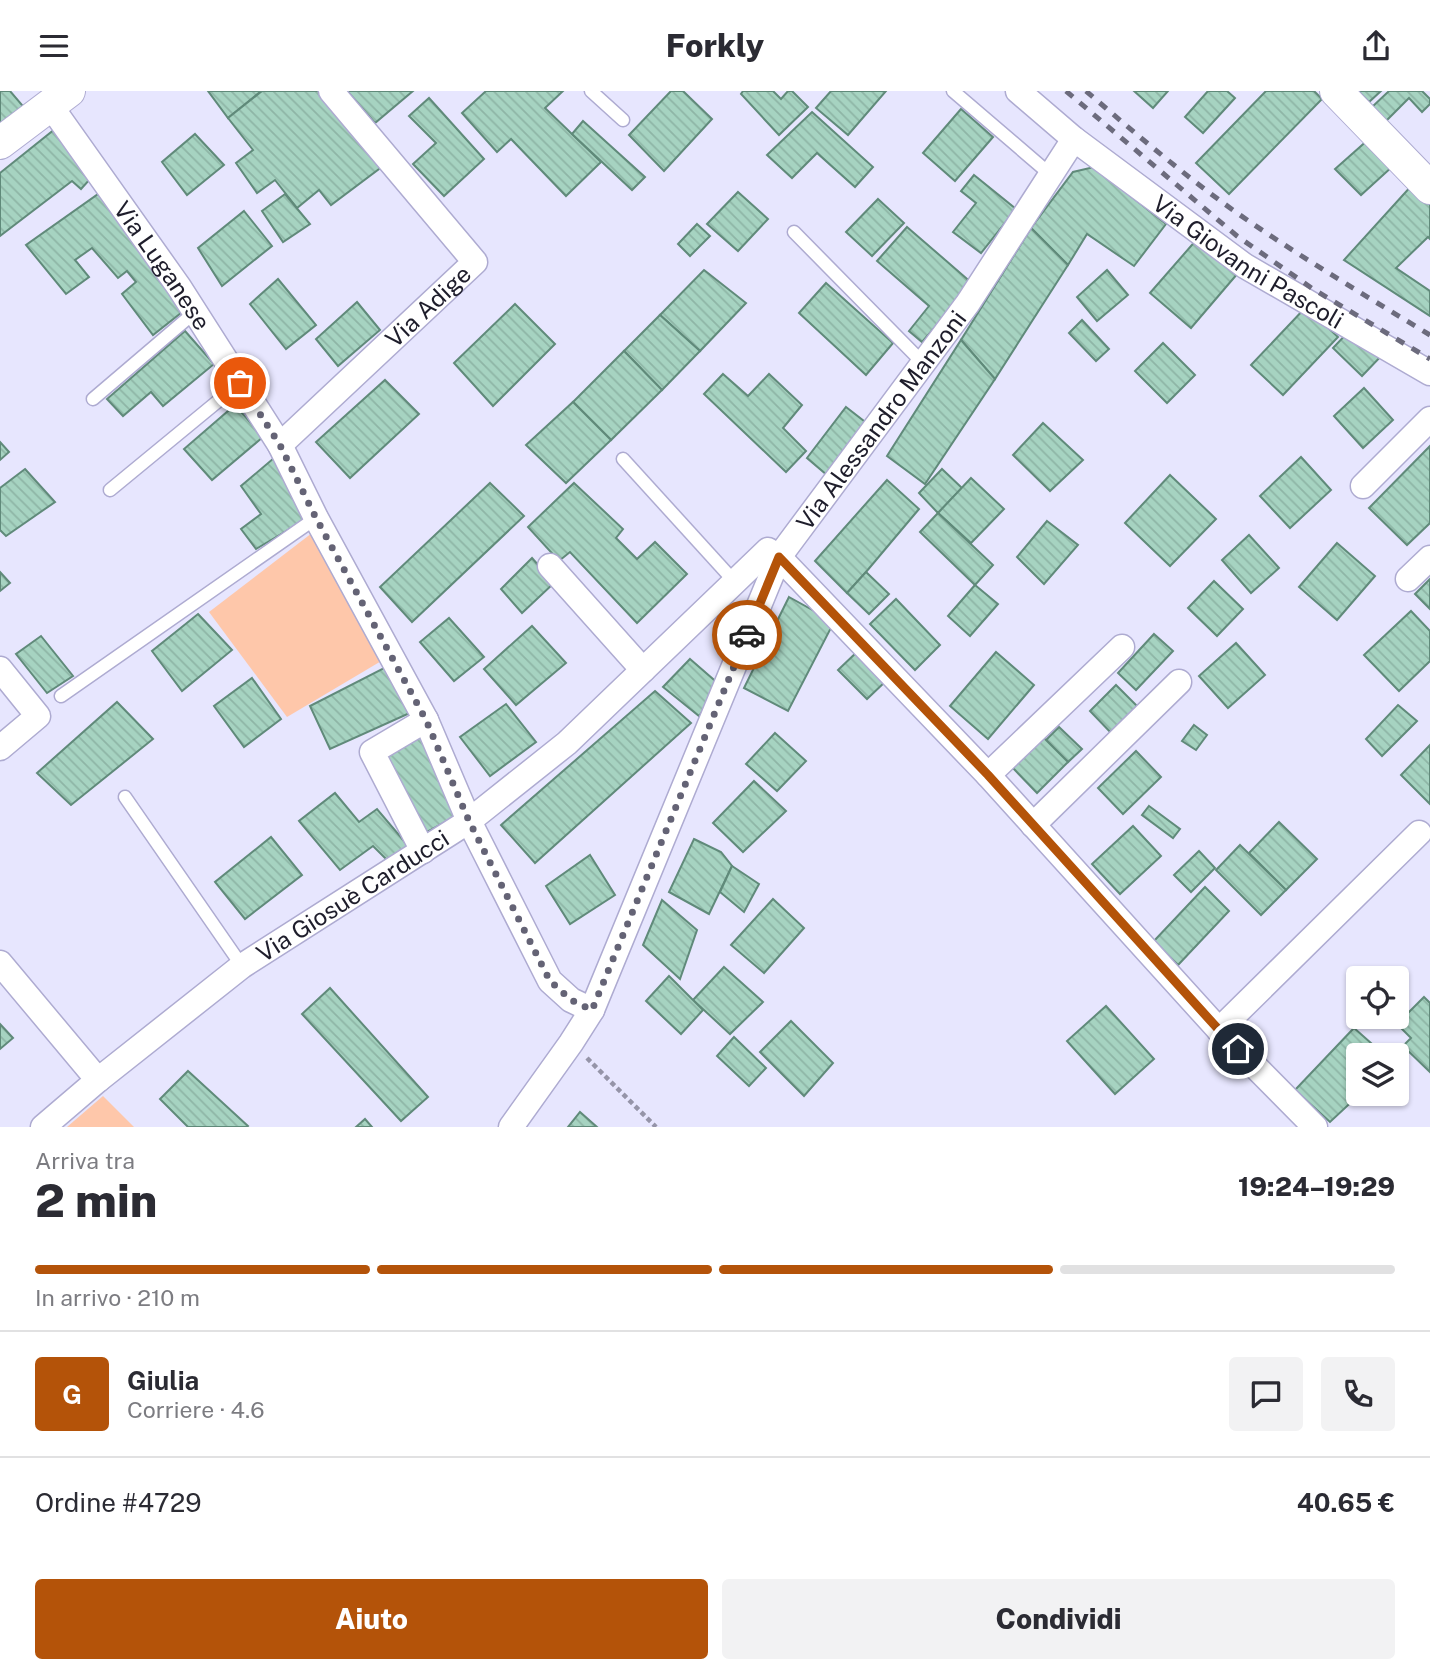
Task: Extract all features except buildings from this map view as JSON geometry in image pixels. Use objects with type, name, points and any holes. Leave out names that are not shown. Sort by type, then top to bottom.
[{"type":"street","name":"Via Adige","points":[[280,445],[475,262],[331,91]]},
{"type":"street","name":"Via Giovanni Pascoli","points":[[1017,91],[1074,139],[1245,266],[1430,373]]},
{"type":"street","points":[[1336,91],[1430,188]]},
{"type":"street","name":"Via Luganese","points":[[60,98],[280,445],[316,518],[426,720],[469,821],[550,981],[571,1000],[592,1010]]},
{"type":"street","points":[[0,143],[60,98]]},
{"type":"street","name":"Via Alessandro Manzoni","points":[[511,1127],[592,1010],[779,557],[968,303],[1074,139]]},
{"type":"street","points":[[1363,486],[1430,419]]},
{"type":"street","name":"Via Giosuè Carducci","points":[[43,1127],[242,966],[469,821],[567,743],[768,550],[779,557]]},
{"type":"street","points":[[779,557],[988,775],[1219,1030],[1315,1127]]},
{"type":"street","points":[[1408,579],[1430,558]]},
{"type":"street","points":[[550,566],[643,670]]},
{"type":"street","points":[[988,775],[1122,647]]},
{"type":"street","points":[[0,669],[38,716],[0,748]]},
{"type":"street","points":[[1033,825],[1179,682]]},
{"type":"street","points":[[423,851],[372,752],[426,720]]},
{"type":"street","points":[[1219,1030],[1419,833]]},
{"type":"street","points":[[0,963],[98,1080]]},
{"type":"lane","points":[[591,91],[623,120]]},
{"type":"lane","points":[[953,91],[1051,174]]},
{"type":"lane","points":[[794,232],[924,363]]},
{"type":"lane","points":[[93,399],[195,312]]},
{"type":"lane","points":[[110,490],[240,383]]},
{"type":"lane","points":[[622,459],[734,581]]},
{"type":"lane","points":[[61,696],[316,518]]},
{"type":"lane","points":[[125,797],[242,966]]},
{"type":"path","points":[[571,1043],[656,1127]]},
{"type":"shaded area","points":[[312,533],[383,660],[287,717],[209,612]]},
{"type":"shaded area","points":[[103,1096],[134,1127],[67,1127]]},
{"type":"railway","points":[[1066,91],[1237,236],[1313,289],[1430,359]]},
{"type":"railway","points":[[1086,91],[1142,139],[1240,215],[1310,262],[1430,335]]},
{"type":"way so far","points":[[240,383],[280,445],[316,518],[426,720],[469,821],[550,981],[571,1000],[592,1010],[747,635]]},
{"type":"route","points":[[747,635],[779,557],[988,775],[1238,1049]]}]
